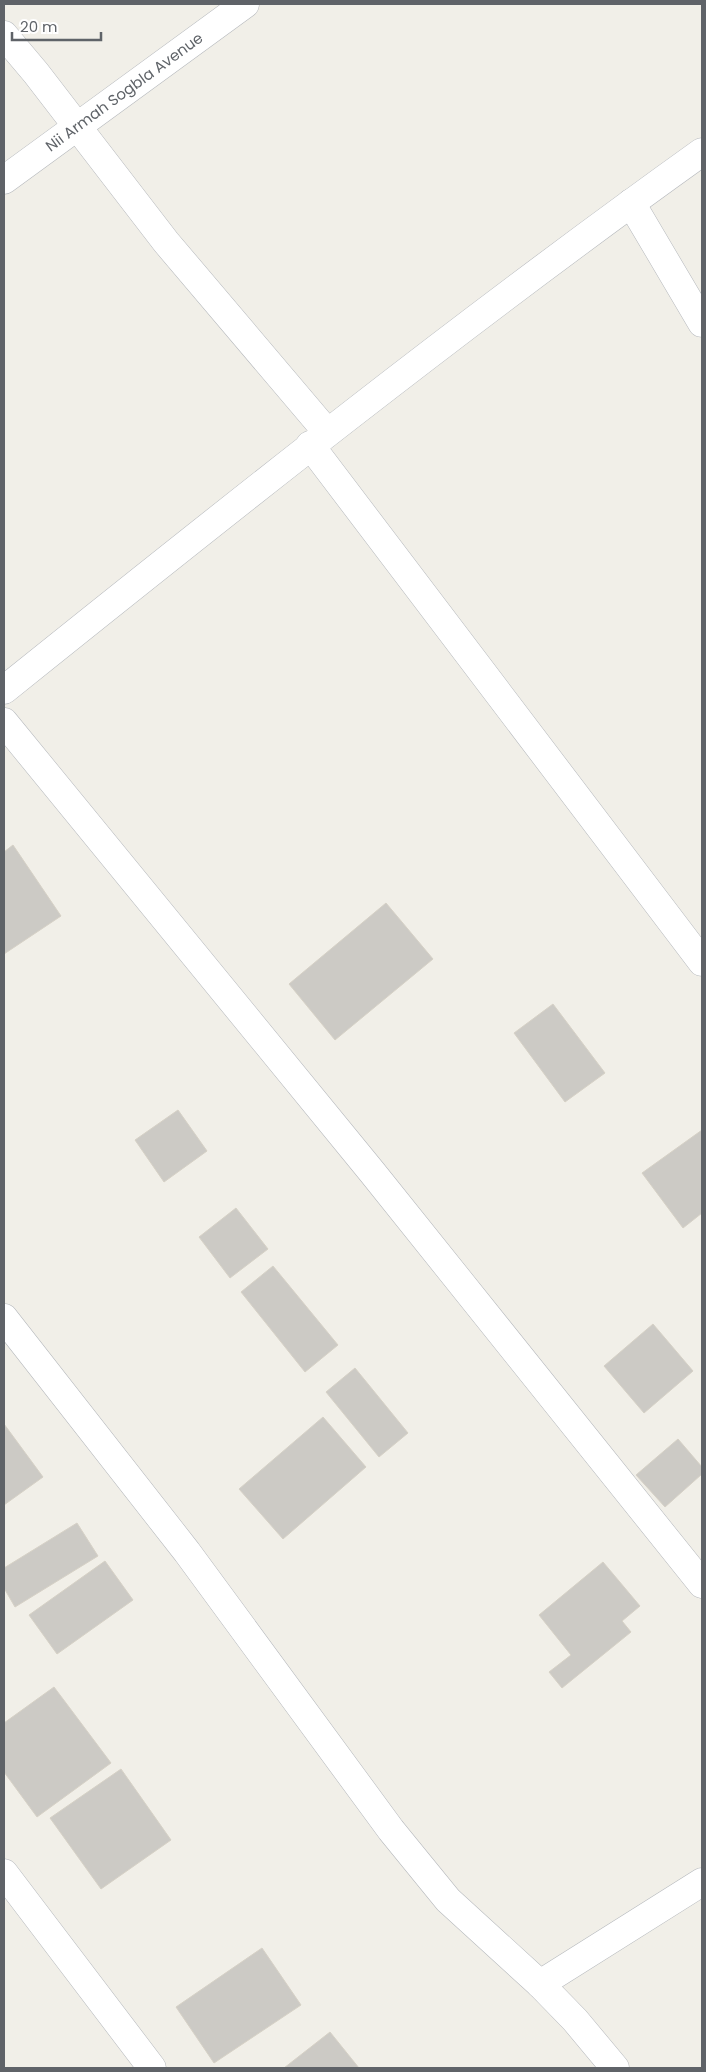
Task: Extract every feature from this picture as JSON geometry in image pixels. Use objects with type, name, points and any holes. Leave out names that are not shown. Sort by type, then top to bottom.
[{"type":"street","name":"Nii Armah Sogbla Avenue","points":[[4,180],[75,126],[245,4]]},
{"type":"street","points":[[4,35],[36,73],[318,439],[702,962]]},
{"type":"street","points":[[4,690],[318,439],[631,203],[702,152]]},
{"type":"street","points":[[631,203],[702,323]]},
{"type":"street","points":[[4,722],[372,1172],[702,1584]]},
{"type":"street","points":[[4,1318],[188,1552],[391,1830],[448,1900],[540,1984],[575,2020],[615,2068]]},
{"type":"street","points":[[4,1874],[152,2068]]},
{"type":"street","points":[[540,1984],[702,1882]]},
{"type":"building","points":[[13,845],[61,916],[4,954],[4,852]]},
{"type":"building","points":[[386,903],[433,959],[335,1040],[289,984]]},
{"type":"building","points":[[553,1004],[605,1073],[565,1102],[514,1033]]},
{"type":"building","points":[[178,1110],[207,1151],[164,1182],[135,1140]]},
{"type":"building","points":[[702,1130],[702,1213],[683,1228],[642,1173]]},
{"type":"building","points":[[236,1208],[268,1249],[230,1278],[199,1237]]},
{"type":"building","points":[[273,1266],[338,1345],[305,1372],[241,1292]]},
{"type":"building","points":[[653,1324],[693,1371],[644,1413],[604,1366]]},
{"type":"building","points":[[355,1368],[408,1433],[379,1457],[326,1392]]},
{"type":"building","points":[[323,1417],[366,1467],[283,1539],[239,1489]]},
{"type":"building","points":[[4,1424],[43,1477],[4,1505]]},
{"type":"building","points":[[678,1439],[702,1467],[702,1474],[665,1507],[636,1475]]},
{"type":"building","points":[[77,1523],[98,1556],[15,1607],[4,1588],[4,1568]]},
{"type":"building","points":[[105,1561],[133,1600],[57,1654],[29,1615]]},
{"type":"building","points":[[603,1562],[640,1606],[622,1621],[631,1632],[562,1688],[549,1672],[571,1655],[539,1615]]},
{"type":"building","points":[[54,1687],[111,1763],[37,1817],[4,1772],[4,1723]]},
{"type":"building","points":[[121,1769],[171,1840],[101,1889],[50,1818]]},
{"type":"building","points":[[262,1948],[301,2005],[214,2063],[176,2007]]},
{"type":"building","points":[[330,2032],[359,2068],[284,2068]]}]
